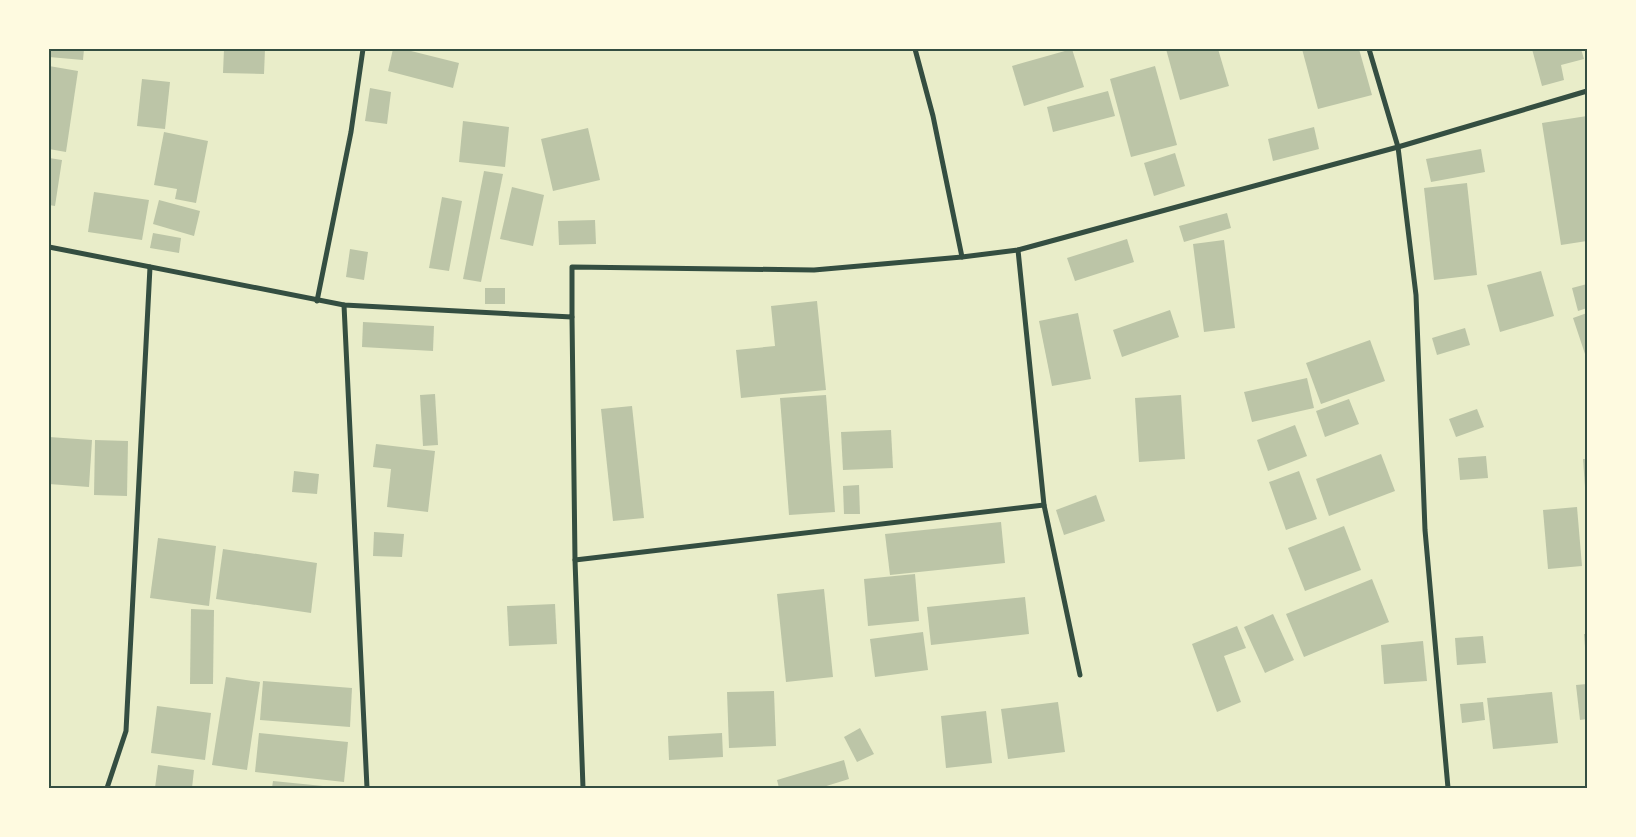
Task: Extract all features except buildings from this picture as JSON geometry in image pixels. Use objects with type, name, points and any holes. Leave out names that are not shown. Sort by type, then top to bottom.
[{"type":"street","points":[[317,301],[351,132],[363,49]]},
{"type":"street","points":[[916,49],[933,116],[962,257]]},
{"type":"street","points":[[1369,49],[1398,147],[1416,296],[1425,530],[1448,788]]},
{"type":"street","points":[[582,788],[575,560],[572,267],[814,270],[962,257],[1018,250],[1398,147],[1587,91]]},
{"type":"street","points":[[49,247],[344,305],[572,317]]},
{"type":"street","points":[[1018,250],[1044,505],[1080,675]]},
{"type":"street","points":[[107,788],[126,731],[150,267]]},
{"type":"street","points":[[344,305],[367,788]]},
{"type":"street","points":[[575,560],[1044,505]]}]
